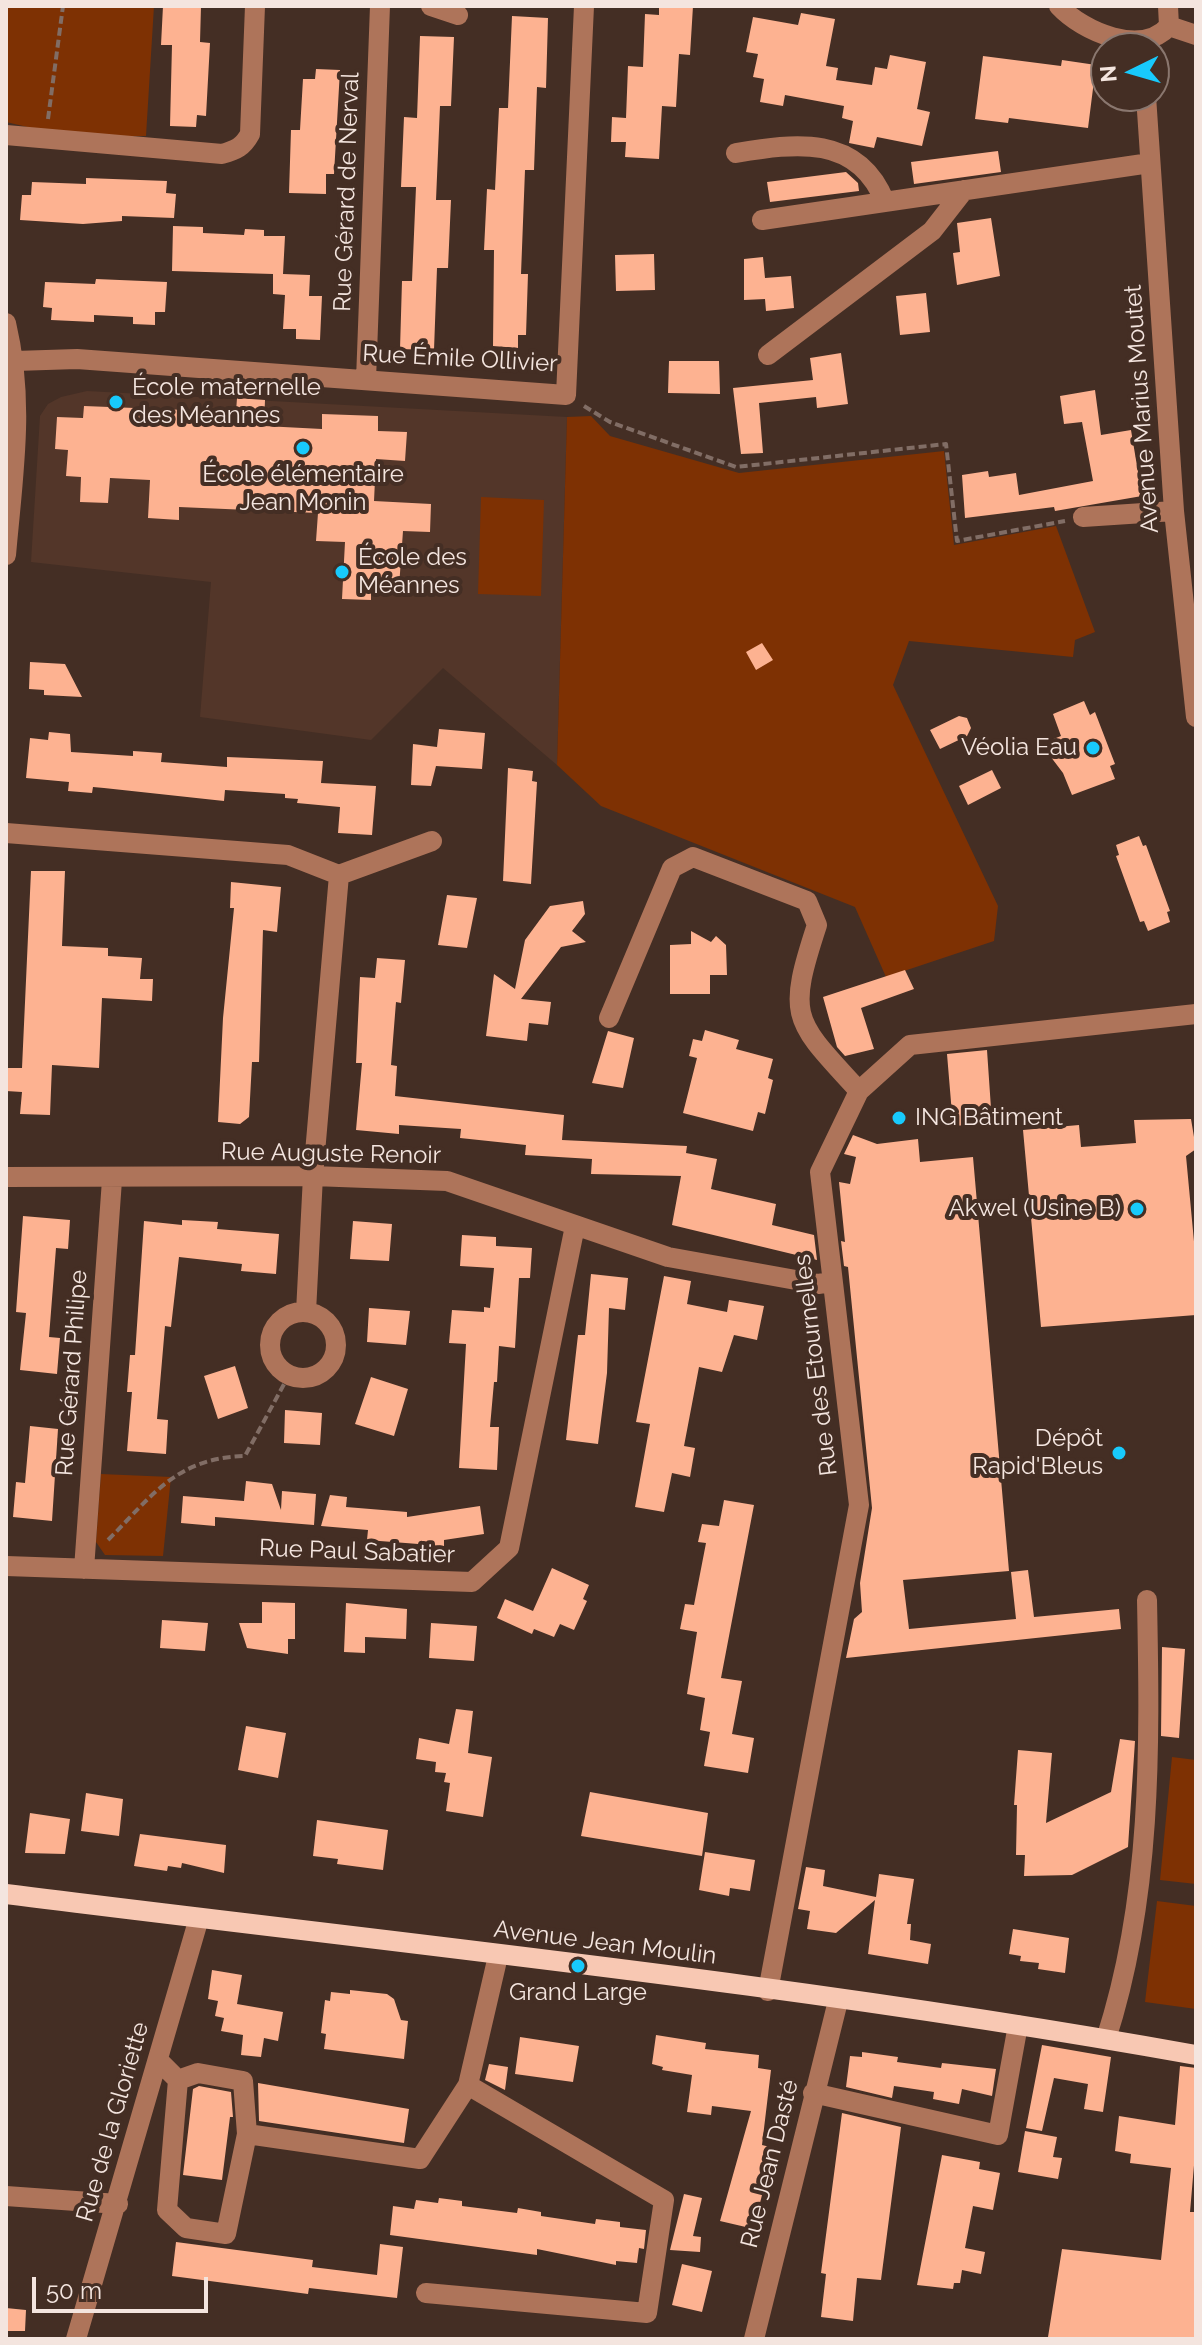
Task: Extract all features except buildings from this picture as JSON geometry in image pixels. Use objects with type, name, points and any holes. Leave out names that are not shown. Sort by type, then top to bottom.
[{"type":"main road","name":"Avenue Jean Moulin","points":[[6,1894],[768,1991],[1018,2025],[1196,2055]]},
{"type":"street","points":[[6,135],[222,154],[244,145],[250,134],[255,6]]},
{"type":"street","name":"Rue Gérard de Nerval","points":[[366,380],[380,6]]},
{"type":"street","points":[[431,6],[458,15]]},
{"type":"street","name":"Rue Émile Ollivier","points":[[15,361],[77,359],[566,395],[584,6]]},
{"type":"street","points":[[1059,6],[1071,19],[1104,32]]},
{"type":"street","points":[[1169,16],[1196,35]]},
{"type":"street","name":"Avenue Marius Moutet","points":[[1147,112],[1174,511],[1196,717]]},
{"type":"street","points":[[736,153],[794,143],[836,151],[875,178],[885,202]]},
{"type":"street","points":[[762,220],[1150,163]]},
{"type":"street","points":[[768,355],[932,231],[964,190]]},
{"type":"street","points":[[6,323],[15,361],[18,417],[6,555]]},
{"type":"street","points":[[1083,517],[1174,511]]},
{"type":"street","points":[[6,833],[288,855],[339,875],[432,841]]},
{"type":"street","points":[[609,1018],[672,868],[693,857],[807,901],[817,925],[798,981],[801,1018],[810,1038],[859,1091]]},
{"type":"street","points":[[306,1312],[313,1176],[339,875]]},
{"type":"street","name":"Rue des Etournelles","points":[[768,1991],[859,1505],[820,1172],[859,1091],[910,1045],[1196,1014]]},
{"type":"street","name":"Rue Auguste Renoir","points":[[6,1177],[112,1180],[313,1176],[447,1181],[668,1257],[818,1284],[832,1282]]},
{"type":"street","name":"Rue Gérard Philipe","points":[[84,1569],[112,1180]]},
{"type":"street","name":"Rue Paul Sabatier","points":[[6,1566],[472,1582],[509,1548],[575,1226]]},
{"type":"street","points":[[306,1312],[329,1323],[335,1334],[333,1360],[314,1377],[289,1375],[272,1356],[270,1343],[281,1320],[306,1312]]},
{"type":"street","points":[[1106,2039],[1142,1880],[1149,1731],[1147,1600]]},
{"type":"street","name":"Rue de la Gloriette","points":[[76,2339],[118,2204],[199,1918]]},
{"type":"street","points":[[247,2134],[420,2159],[468,2085],[498,1956]]},
{"type":"street","name":"Rue Jean Dasté","points":[[754,2339],[838,2001]]},
{"type":"street","points":[[813,2093],[998,2135],[1018,2025]]},
{"type":"street","points":[[158,2060],[178,2080],[167,2210],[186,2228],[226,2234],[247,2134],[243,2081],[198,2073],[178,2080]]},
{"type":"street","points":[[426,2293],[647,2313],[664,2200],[468,2085]]},
{"type":"street","points":[[6,2196],[118,2204]]},
{"type":"path","points":[[46,137],[63,6]]},
{"type":"path","points":[[566,395],[610,422],[736,467],[946,444],[957,541],[1083,517]]},
{"type":"path","points":[[84,1569],[100,1547],[171,1477],[213,1457],[245,1456],[289,1375]]},
{"type":"shaded area","points":[[6,6],[154,6],[146,136],[66,136],[6,122]]},
{"type":"shaded area","name":"École des Méannes","points":[[87,391],[567,417],[557,765],[443,668],[371,740],[200,717],[211,582],[31,562],[40,416],[48,404],[61,397]]},
{"type":"shaded area","points":[[591,416],[610,436],[739,473],[944,451],[954,545],[1056,526],[1095,632],[1075,640],[1073,657],[909,641],[893,685],[998,906],[994,941],[886,977],[855,907],[601,806],[557,765],[567,417]]},
{"type":"shaded area","points":[[481,497],[544,500],[541,596],[478,594]]},
{"type":"shaded area","points":[[101,1474],[171,1477],[163,1556],[105,1555],[96,1542]]},
{"type":"shaded area","points":[[1172,1757],[1196,1760],[1196,1884],[1160,1880]]},
{"type":"shaded area","points":[[1157,1901],[1196,1906],[1196,2009],[1145,2002]]},
{"type":"place","name":"École maternelle des Méannes","points":[[116,402]]},
{"type":"place","name":"École élémentaire Jean Monin","points":[[303,448]]},
{"type":"place","name":"École des Méannes","points":[[342,572]]},
{"type":"place","name":"Véolia Eau","points":[[1093,748]]},
{"type":"place","name":"ING Bâtiment","points":[[899,1118]]},
{"type":"place","name":"Akwel (Usine B)","points":[[1137,1209]]},
{"type":"place","name":"Dépôt Rapid'Bleus","points":[[1119,1453]]},
{"type":"place","name":"Grand Large","points":[[578,1966]]}]
